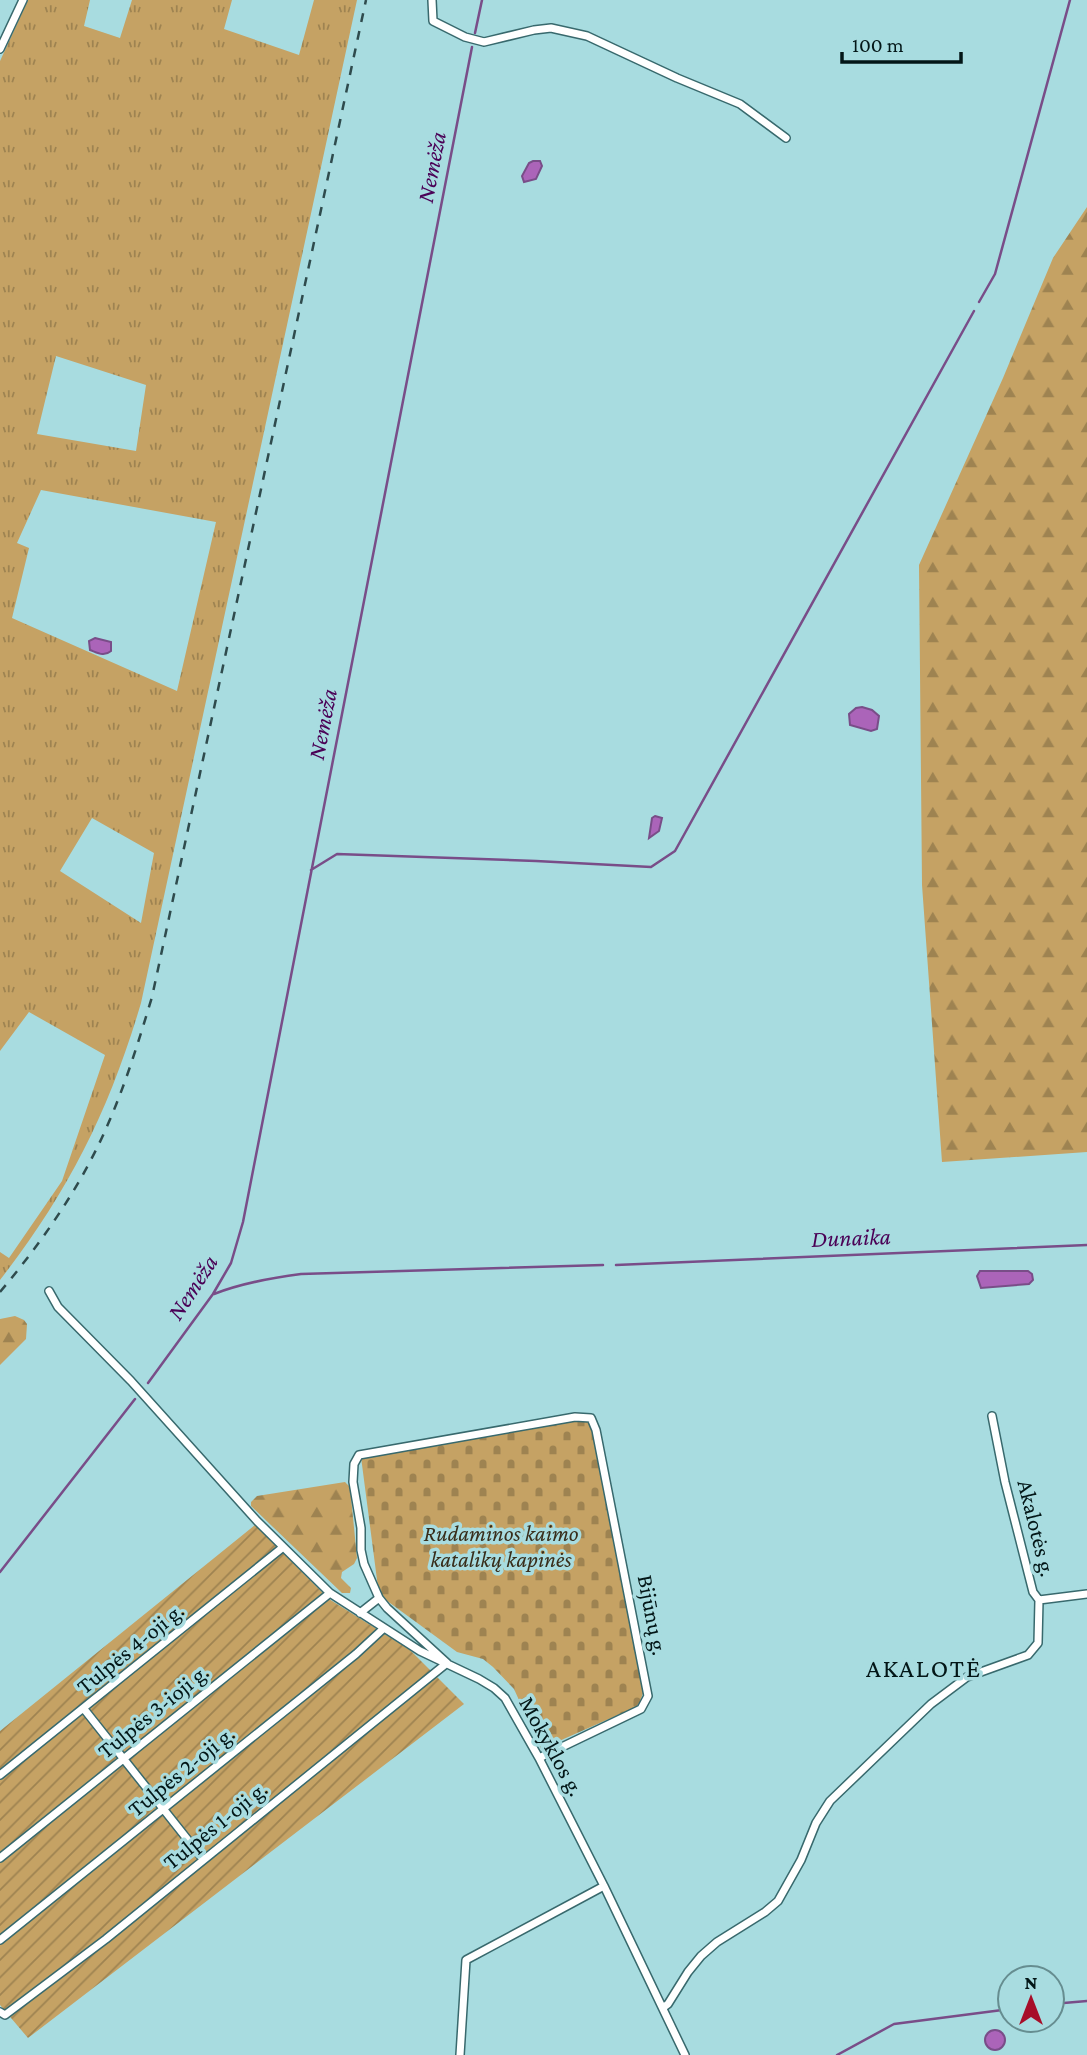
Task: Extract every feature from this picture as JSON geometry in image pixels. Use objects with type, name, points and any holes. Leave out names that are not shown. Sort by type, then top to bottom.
[{"type":"street","points":[[0,49],[23,0]]},
{"type":"street","points":[[432,0],[433,21],[475,40],[492,41],[534,30],[551,29],[587,36],[740,104],[786,138]]},
{"type":"street","name":"Mokyklos g.","points":[[48,1291],[58,1307],[131,1381],[282,1548],[330,1593],[383,1629],[494,1688],[505,1698],[539,1758],[604,1886],[685,2055]]},
{"type":"street","name":"Akalotės g.","points":[[992,1416],[1033,1592],[1038,1600],[1087,1594]]},
{"type":"street","name":"Bijūnų g.","points":[[379,1598],[364,1564],[361,1550],[361,1528],[353,1482],[354,1464],[359,1455],[575,1417],[591,1418],[599,1444],[648,1696],[641,1709],[539,1758]]},
{"type":"street","name":"Tulpės 4-oji g.","points":[[0,1775],[282,1548]]},
{"type":"street","name":"Tulpės 3-ioji g.","points":[[0,1858],[330,1593]]},
{"type":"street","points":[[360,1613],[379,1598],[447,1663]]},
{"type":"street","points":[[663,2007],[668,2004],[701,1956],[778,1901],[796,1871],[823,1810],[931,1704],[967,1677],[1028,1655],[1038,1643],[1038,1600]]},
{"type":"street","name":"Tulpės 2-oji g.","points":[[0,1940],[356,1654],[383,1629]]},
{"type":"street","name":"Tulpės 1-oji g.","points":[[3,2014],[106,1939],[447,1663]]},
{"type":"street","points":[[84,1709],[203,1859]]},
{"type":"street","points":[[460,2055],[466,1960],[604,1886]]},
{"type":"green space","points":[[28,0],[90,0],[84,26],[120,38],[132,0],[232,0],[224,29],[299,55],[314,0],[357,0],[141,1003],[101,1115],[84,1149],[47,1214],[0,1280],[0,1252],[9,1258],[62,1181],[105,1055],[29,1012],[0,1051],[0,61]],"holes":[[[56,356],[146,385],[136,451],[37,434]],[[41,490],[216,522],[177,691],[12,618],[29,548],[17,543]],[[92,818],[154,853],[141,923],[60,871]]]},
{"type":"green space","points":[[1087,207],[1087,1152],[942,1162],[922,885],[919,565],[1003,378],[1053,258]]},
{"type":"green space","points":[[15,1316],[27,1324],[26,1339],[0,1365],[0,1319]]},
{"type":"green space","name":"Rudaminos kaimo katalikų kapinės","points":[[580,1418],[592,1425],[644,1690],[636,1707],[541,1749],[514,1689],[493,1667],[483,1659],[457,1652],[379,1595],[361,1457]]},
{"type":"green space","points":[[345,1482],[350,1487],[357,1558],[354,1564],[342,1572],[341,1578],[351,1588],[350,1593],[342,1593],[251,1506],[257,1496]]},
{"type":"green space","points":[[255,1525],[329,1599],[410,1650],[464,1704],[28,2038],[0,2005],[0,1731]]},
{"type":"shaded area","points":[[533,161],[540,161],[542,166],[536,179],[524,182],[522,176]]},
{"type":"shaded area","points":[[95,638],[111,642],[111,651],[103,654],[90,650],[89,641]]},
{"type":"shaded area","points":[[862,707],[879,716],[877,729],[871,731],[850,725],[849,714]]},
{"type":"shaded area","points":[[652,818],[662,818],[659,831],[649,838]]},
{"type":"shaded area","points":[[980,1271],[1028,1271],[1033,1280],[1029,1284],[981,1288],[977,1276]]},
{"type":"shaded area","points":[[996,2030],[996,2034],[1004,2036],[1004,2044],[999,2049],[991,2049],[986,2044],[986,2036],[991,2031]]},
{"type":"waterway","name":"Nemėža","points":[[475,33],[482,0]]},
{"type":"waterway","points":[[979,302],[995,274],[1070,0]]},
{"type":"waterway","name":"Nemėža","points":[[148,1383],[213,1294],[231,1263],[243,1222],[472,47]]},
{"type":"waterway","points":[[311,870],[337,854],[651,867],[675,851],[974,311]]},
{"type":"waterway","name":"Dunaika","points":[[616,1265],[1087,1245]]},
{"type":"waterway","name":"Dunaika","points":[[214,1294],[256,1281],[301,1274],[603,1265]]},
{"type":"waterway","name":"Nemėža","points":[[0,1572],[135,1399]]},
{"type":"waterway","points":[[1066,2003],[1087,2001]]},
{"type":"waterway","points":[[837,2055],[894,2024],[996,2011]]},
{"type":"railway","points":[[0,1292],[60,1212],[98,1147],[115,1109],[152,997],[366,0]]},
{"type":"district","name":"AKALOTĖ","points":[[924,1668]]}]
